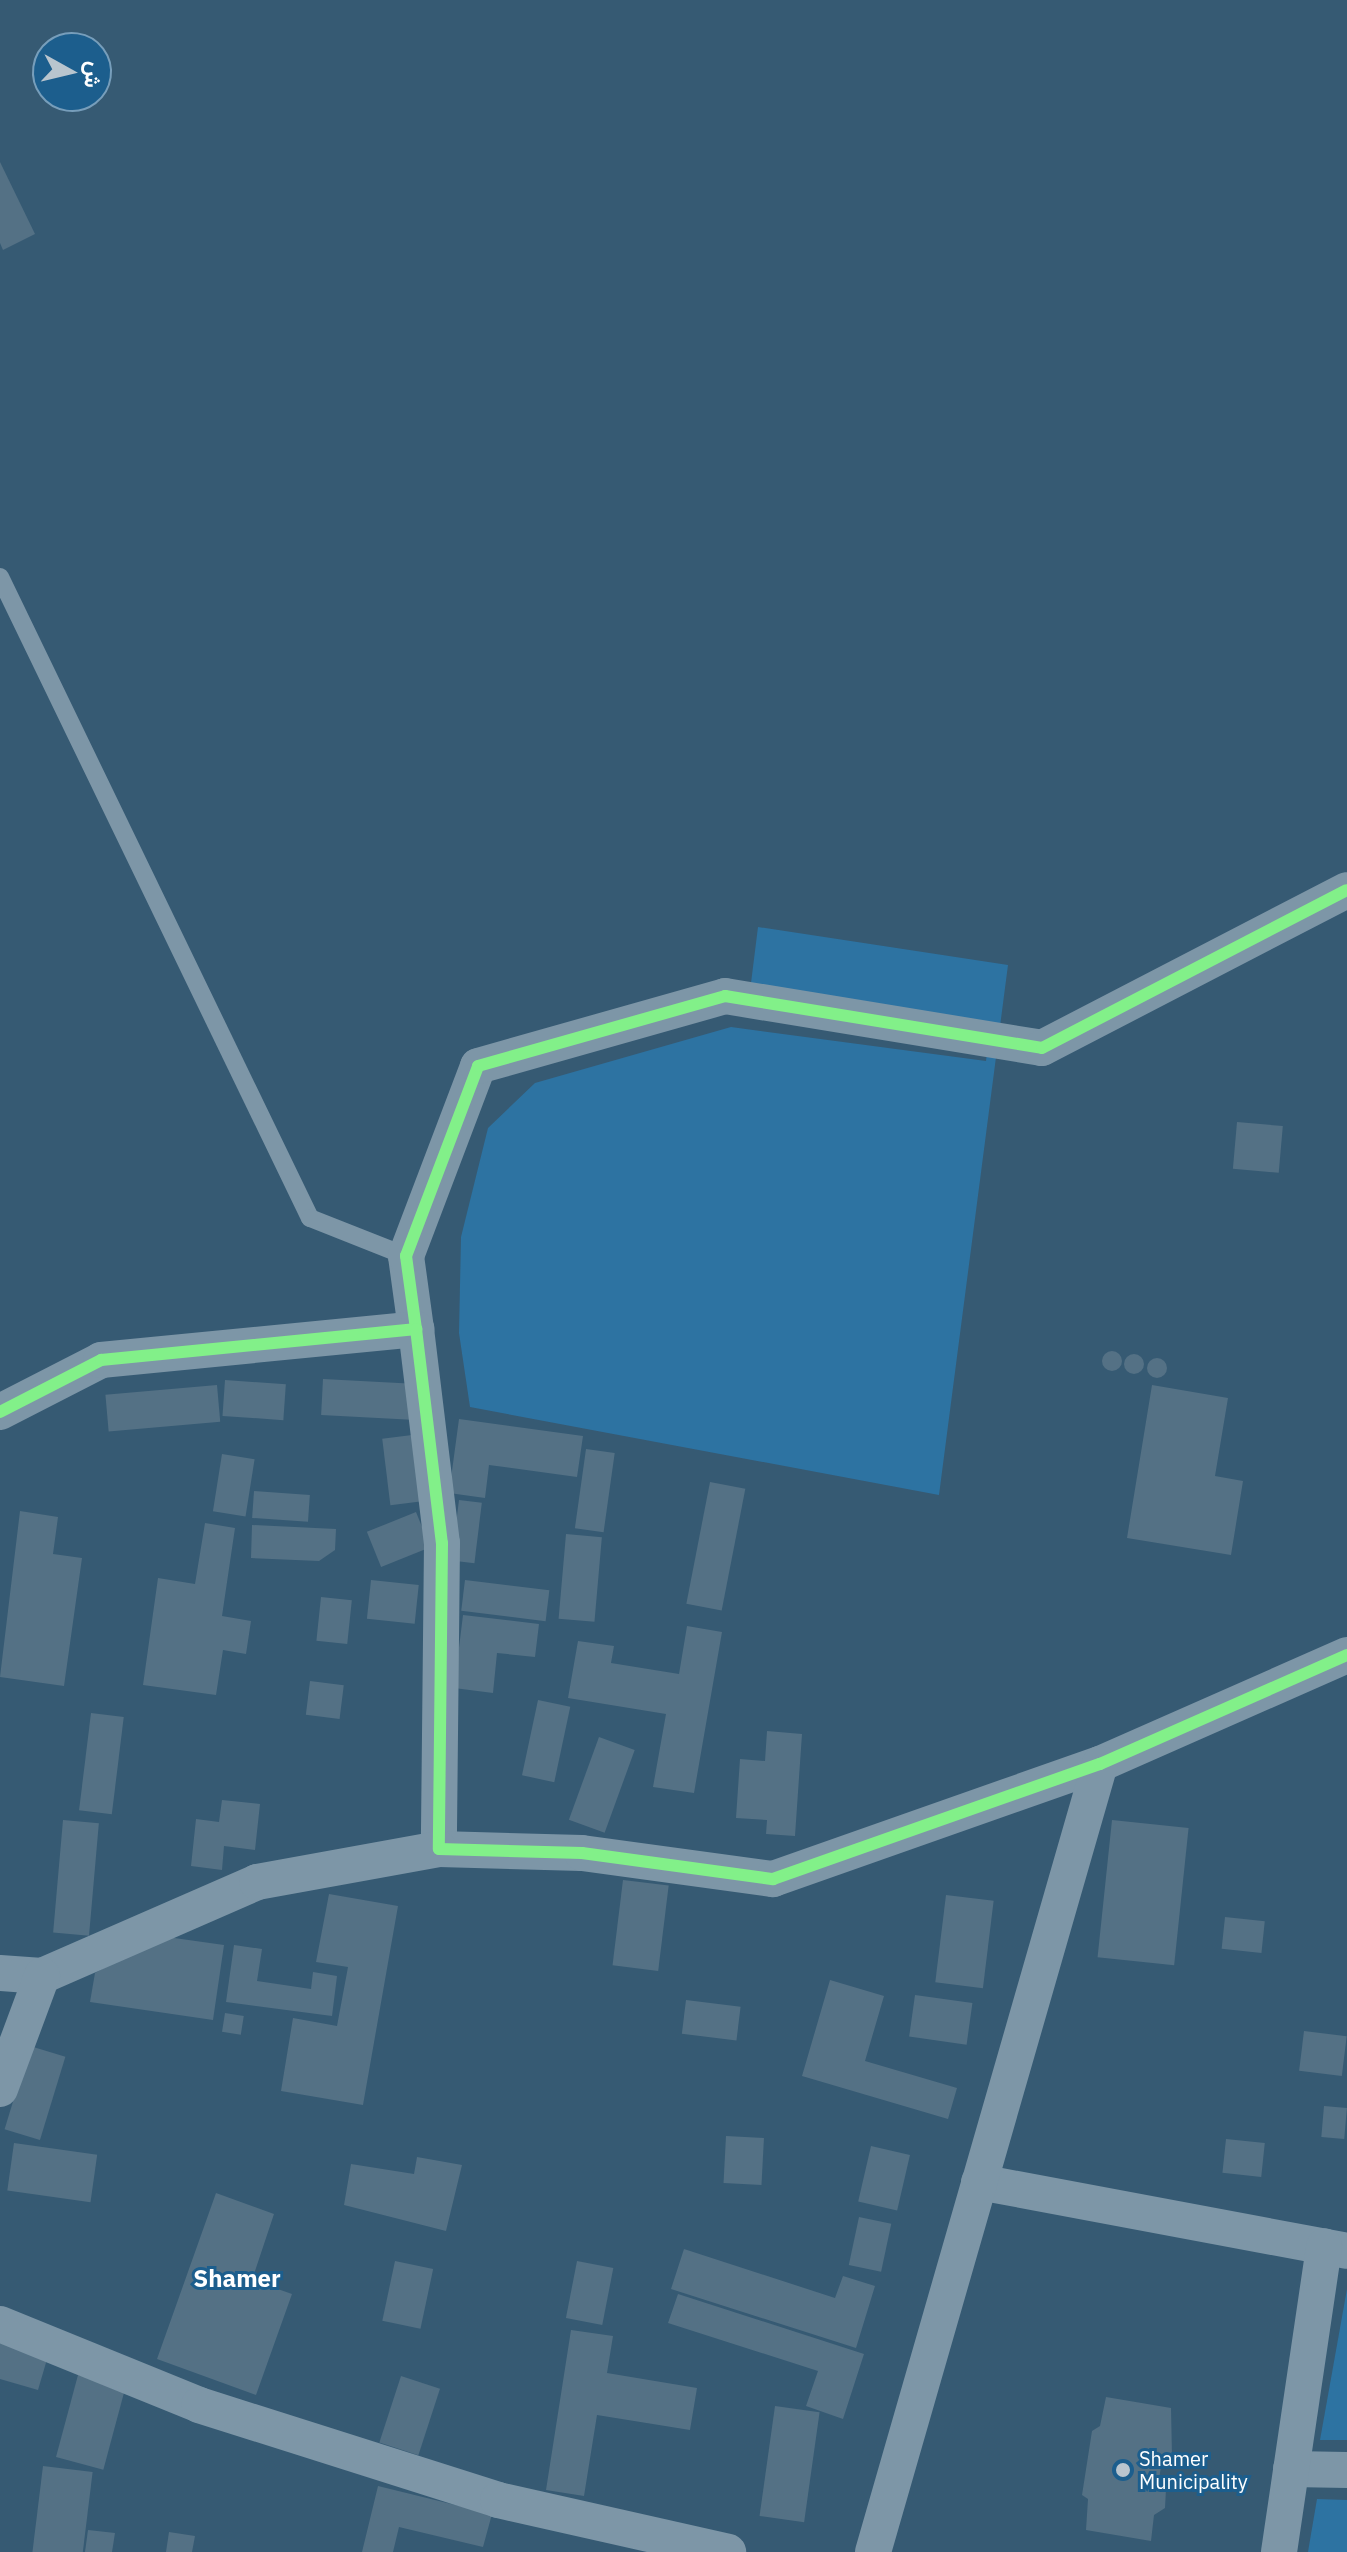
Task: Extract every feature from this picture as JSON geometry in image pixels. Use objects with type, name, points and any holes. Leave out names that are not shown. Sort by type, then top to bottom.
[{"type":"street","points":[[439,1849],[442,1543],[406,1256],[478,1066],[725,996],[1042,1048],[1347,890]]},
{"type":"street","points":[[0,1412],[101,1360],[416,1329]]},
{"type":"street","points":[[0,1973],[42,1976],[257,1882],[439,1849],[582,1853],[773,1879],[1100,1764],[1347,1655]]},
{"type":"street","points":[[873,2552],[1100,1764]]},
{"type":"street","points":[[0,2089],[42,1976]]},
{"type":"street","points":[[979,2182],[1335,2249],[1291,2469],[1279,2552]]},
{"type":"street","points":[[0,2324],[199,2405],[483,2495],[728,2552]]},
{"type":"street","points":[[1291,2469],[1347,2470]]},
{"type":"lane","points":[[0,577],[310,1218],[406,1256]]},
{"type":"shaded area","points":[[758,927],[1008,965],[939,1495],[470,1407],[459,1333],[461,1237],[488,1128],[535,1083],[731,1027],[986,1061],[990,1024],[751,983]]},
{"type":"shaded area","points":[[1347,2289],[1347,2440],[1320,2440]]},
{"type":"shaded area","points":[[1317,2499],[1347,2500],[1347,2552],[1308,2552]]},
{"type":"building","points":[[0,162],[35,234],[3,250],[0,243]]},
{"type":"building","points":[[1237,1122],[1283,1126],[1279,1173],[1233,1169]]},
{"type":"building","points":[[1108,1351],[1116,1351],[1122,1361],[1116,1371],[1108,1371],[1102,1365],[1102,1357]]},
{"type":"building","points":[[1130,1354],[1138,1354],[1144,1364],[1138,1374],[1130,1374],[1124,1368],[1124,1360]]},
{"type":"building","points":[[1153,1358],[1161,1358],[1167,1368],[1161,1378],[1153,1378],[1147,1372],[1147,1364]]},
{"type":"building","points":[[323,1379],[413,1384],[411,1420],[321,1415]]},
{"type":"building","points":[[225,1380],[286,1384],[283,1420],[222,1416]]},
{"type":"building","points":[[217,1385],[220,1422],[109,1432],[105,1395]]},
{"type":"building","points":[[1152,1385],[1228,1398],[1215,1476],[1243,1481],[1231,1555],[1127,1538]]},
{"type":"building","points":[[459,1419],[583,1436],[577,1477],[489,1465],[485,1498],[449,1493]]},
{"type":"building","points":[[412,1435],[420,1502],[390,1505],[382,1439]]},
{"type":"building","points":[[586,1449],[615,1453],[604,1532],[575,1528]]},
{"type":"building","points":[[222,1454],[255,1459],[246,1516],[213,1511]]},
{"type":"building","points":[[710,1482],[745,1489],[722,1611],[686,1604]]},
{"type":"building","points":[[254,1491],[310,1495],[308,1522],[252,1518]]},
{"type":"building","points":[[459,1500],[482,1503],[474,1563],[452,1561]]},
{"type":"building","points":[[20,1511],[58,1517],[53,1554],[82,1558],[64,1686],[0,1677]]},
{"type":"building","points":[[416,1512],[430,1547],[381,1567],[367,1532]]},
{"type":"building","points":[[205,1523],[235,1528],[222,1616],[251,1621],[246,1654],[223,1650],[216,1695],[143,1685],[158,1578],[195,1584]]},
{"type":"building","points":[[252,1525],[336,1529],[335,1550],[319,1561],[251,1558]]},
{"type":"building","points":[[566,1534],[602,1537],[594,1622],[559,1619]]},
{"type":"building","points":[[371,1580],[419,1585],[415,1624],[367,1619]]},
{"type":"building","points":[[465,1580],[549,1590],[546,1621],[461,1611]]},
{"type":"building","points":[[321,1597],[352,1600],[347,1644],[316,1641]]},
{"type":"building","points":[[463,1615],[539,1624],[535,1657],[497,1653],[493,1693],[454,1688]]},
{"type":"building","points":[[687,1626],[722,1632],[694,1793],[653,1787],[666,1714],[568,1698],[578,1641],[614,1646],[611,1663],[679,1674]]},
{"type":"building","points":[[310,1681],[344,1685],[340,1719],[306,1715]]},
{"type":"building","points":[[538,1700],[570,1707],[554,1782],[522,1775]]},
{"type":"building","points":[[91,1713],[124,1717],[112,1814],[79,1810]]},
{"type":"building","points":[[767,1731],[802,1734],[795,1836],[766,1834],[767,1820],[736,1818],[740,1759],[765,1761]]},
{"type":"building","points":[[599,1737],[635,1750],[605,1833],[569,1820]]},
{"type":"building","points":[[222,1800],[260,1804],[255,1850],[224,1846],[222,1870],[191,1866],[196,1819],[219,1822]]},
{"type":"building","points":[[63,1820],[99,1823],[89,1936],[53,1933]]},
{"type":"building","points":[[1112,1820],[1189,1828],[1174,1965],[1098,1957]]},
{"type":"building","points":[[623,1880],[669,1886],[658,1971],[613,1965]]},
{"type":"building","points":[[329,1894],[398,1906],[363,2105],[281,2091],[293,2018],[337,2026],[348,1967],[316,1962]]},
{"type":"building","points":[[946,1895],[994,1901],[983,1988],[935,1982]]},
{"type":"building","points":[[1225,1917],[1265,1921],[1261,1953],[1222,1949]]},
{"type":"building","points":[[160,1936],[224,1945],[213,2020],[90,2002],[95,1973]]},
{"type":"building","points":[[234,1945],[262,1949],[257,1981],[311,1989],[313,1972],[337,1976],[332,2016],[226,2002]]},
{"type":"building","points":[[830,1980],[884,1996],[865,2061],[957,2088],[948,2119],[802,2076]]},
{"type":"building","points":[[915,1995],[972,2003],[967,2045],[909,2037]]},
{"type":"building","points":[[686,2000],[741,2007],[736,2040],[682,2034]]},
{"type":"building","points":[[225,2013],[244,2016],[241,2035],[222,2032]]},
{"type":"building","points":[[1304,2031],[1347,2036],[1342,2076],[1299,2071]]},
{"type":"building","points":[[30,2046],[65,2057],[40,2140],[5,2129]]},
{"type":"building","points":[[1324,2106],[1347,2108],[1344,2139],[1321,2137]]},
{"type":"building","points":[[726,2136],[764,2138],[761,2185],[724,2183]]},
{"type":"building","points":[[1226,2139],[1265,2143],[1261,2177],[1222,2173]]},
{"type":"building","points":[[14,2143],[97,2155],[91,2202],[7,2191]]},
{"type":"building","points":[[871,2146],[910,2155],[897,2211],[858,2202]]},
{"type":"building","points":[[417,2157],[462,2165],[446,2231],[344,2205],[351,2164],[414,2174]]},
{"type":"building","points":[[216,2193],[274,2214],[252,2280],[292,2294],[256,2395],[157,2359]]},
{"type":"building","points":[[859,2217],[891,2224],[881,2272],[849,2265]]},
{"type":"building","points":[[684,2249],[835,2298],[843,2276],[875,2286],[856,2348],[671,2289]]},
{"type":"building","points":[[395,2261],[433,2269],[420,2329],[382,2321]]},
{"type":"building","points":[[577,2261],[613,2268],[602,2325],[566,2318]]},
{"type":"building","points":[[678,2294],[864,2354],[843,2419],[806,2406],[818,2371],[668,2323]]},
{"type":"building","points":[[571,2330],[613,2336],[607,2373],[697,2388],[690,2430],[597,2415],[584,2496],[546,2490]]},
{"type":"building","points":[[0,2334],[50,2349],[38,2390],[0,2379]]},
{"type":"building","points":[[78,2375],[125,2388],[103,2470],[56,2457]]},
{"type":"building","points":[[401,2376],[440,2389],[418,2455],[379,2443]]},
{"type":"building","name":"Shamer Municipality","points":[[1106,2397],[1171,2408],[1172,2456],[1162,2461],[1159,2479],[1166,2489],[1165,2508],[1154,2515],[1151,2541],[1086,2530],[1088,2499],[1082,2495],[1092,2431],[1100,2426]]},
{"type":"building","points":[[775,2406],[820,2412],[804,2522],[760,2516]]},
{"type":"building","points":[[43,2466],[93,2472],[83,2552],[32,2552]]},
{"type":"building","points":[[378,2486],[492,2514],[483,2547],[399,2527],[393,2552],[362,2552]]},
{"type":"building","points":[[88,2530],[115,2533],[112,2552],[85,2552]]},
{"type":"building","points":[[169,2532],[195,2536],[192,2552],[166,2552]]},
{"type":"cycle path","points":[[416,1329],[406,1256],[478,1066],[725,996],[1042,1048],[1347,890]]},
{"type":"cycle path","points":[[0,1412],[101,1360],[416,1329],[442,1543],[439,1849],[582,1853],[773,1879],[1100,1764],[1347,1655]]},
{"type":"place","name":"Shamer Municipality","points":[[1123,2470]]},
{"type":"district","name":"Shamer","points":[[237,2279]]}]
